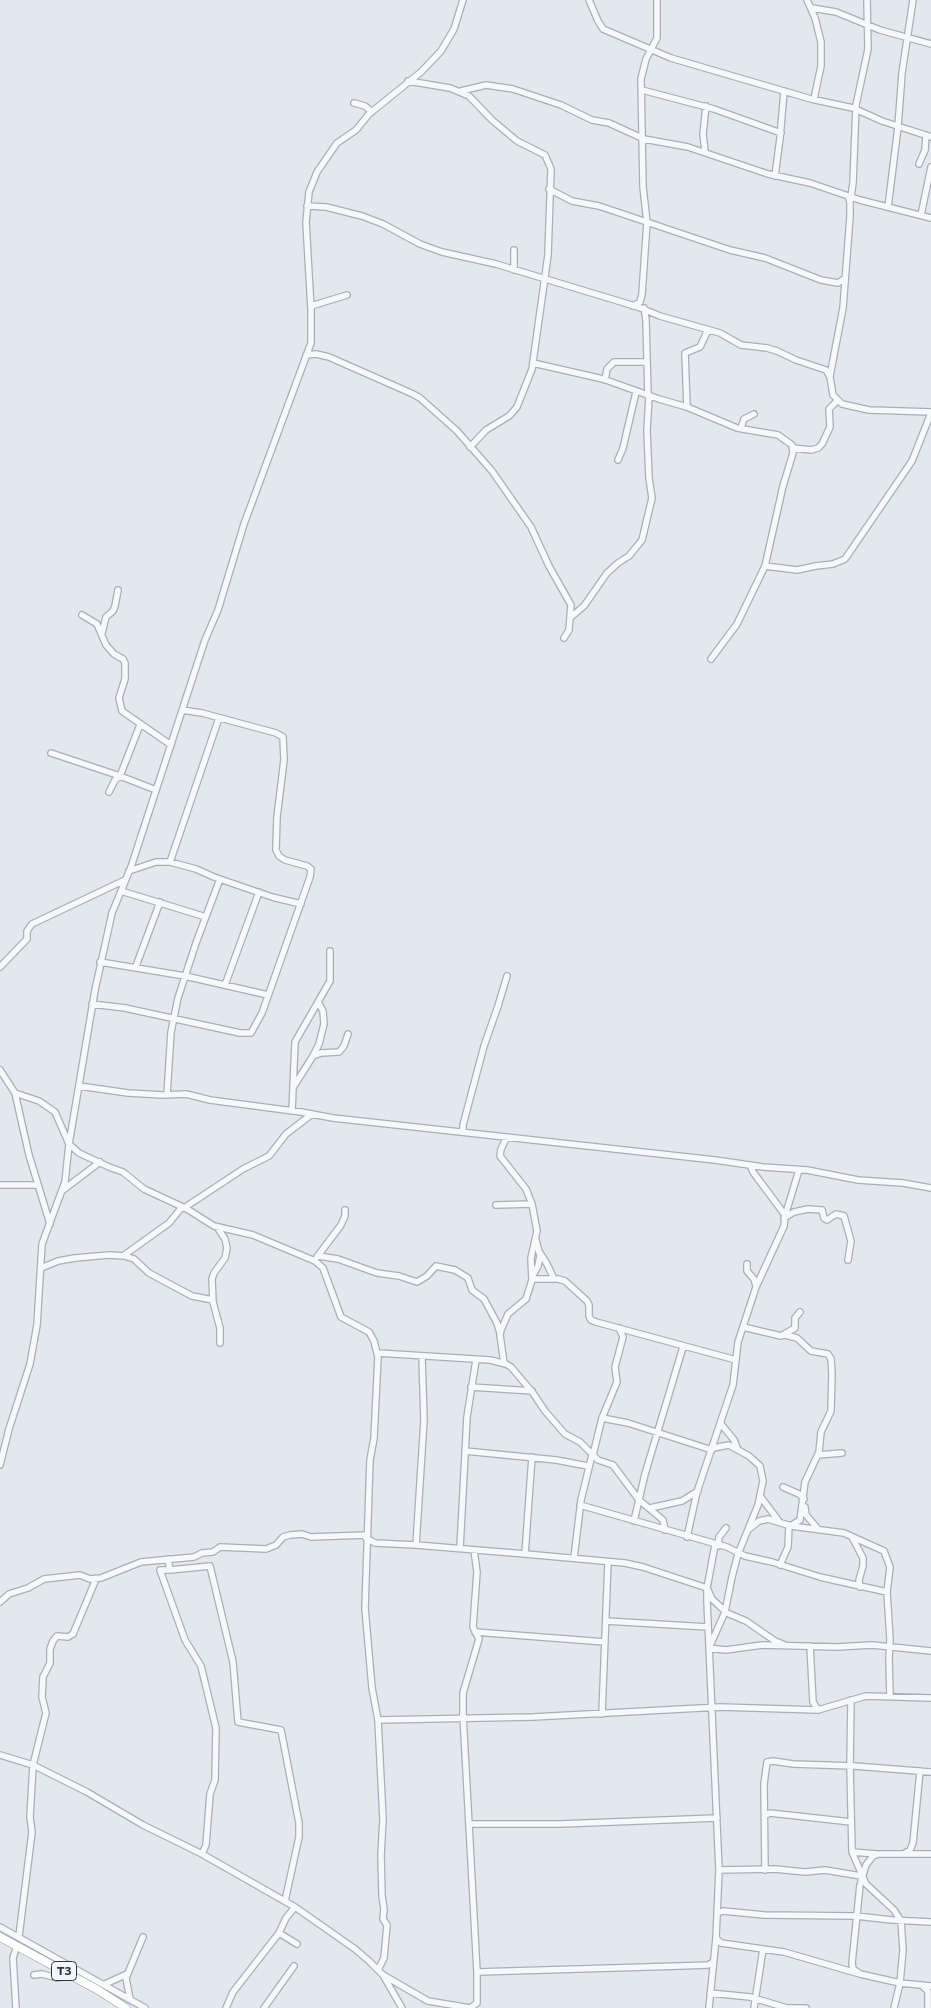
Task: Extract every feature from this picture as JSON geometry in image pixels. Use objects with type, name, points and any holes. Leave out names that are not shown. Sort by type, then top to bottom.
[{"type":"highway","name":"T3","points":[[0,1937],[98,1990],[126,2008]]},
{"type":"street","points":[[0,1465],[9,1429],[30,1364],[37,1325],[42,1244],[63,1190],[92,1004],[112,912],[129,871],[205,640],[218,610],[244,524],[312,338],[306,222],[307,206],[313,182],[326,158],[337,143],[357,128],[372,112],[430,63],[450,38],[462,0]]},
{"type":"street","points":[[589,0],[603,29],[673,59],[814,100],[856,110],[898,127],[928,136],[919,164]]},
{"type":"street","points":[[571,616],[584,606],[607,573],[629,556],[642,540],[652,498],[649,478],[647,431],[649,396],[646,320],[641,298],[647,222],[643,187],[642,90],[643,69],[657,38],[657,0]]},
{"type":"street","points":[[807,0],[812,8],[819,30],[822,55],[814,100]]},
{"type":"street","points":[[765,566],[797,570],[833,564],[845,559],[909,467],[931,413],[869,410],[848,406],[837,400],[833,395],[830,376],[843,308],[850,206],[854,183],[857,99],[868,48],[868,0]]},
{"type":"street","points":[[888,207],[898,127],[902,73],[913,0]]},
{"type":"street","points":[[812,8],[849,16],[868,26],[931,44]]},
{"type":"street","points":[[896,34],[909,23]]},
{"type":"street","points":[[408,81],[434,84],[461,91],[469,96],[492,120],[517,141],[545,155],[551,169],[548,246],[533,363],[517,407],[509,416],[486,430],[470,446]]},
{"type":"street","points":[[461,91],[486,85],[513,89],[561,105],[592,120],[610,123],[644,139],[674,143],[775,176],[810,183],[852,197],[931,218]]},
{"type":"street","points":[[642,90],[706,106],[780,133]]},
{"type":"street","points":[[775,176],[784,91]]},
{"type":"street","points":[[354,103],[365,106],[372,112]]},
{"type":"street","points":[[705,152],[703,128],[706,106]]},
{"type":"street","points":[[921,215],[931,167]]},
{"type":"street","points":[[549,190],[572,201],[600,206],[730,250],[765,258],[821,280],[838,283],[844,279]]},
{"type":"street","points":[[307,206],[326,207],[362,216],[432,249],[514,270],[720,333],[741,345],[768,348],[796,360],[822,368],[830,376]]},
{"type":"street","points":[[514,250],[514,270]]},
{"type":"street","points":[[311,306],[348,295]]},
{"type":"street","points":[[633,306],[640,302],[641,298]]},
{"type":"street","points":[[687,407],[685,353],[700,347],[708,330]]},
{"type":"street","points":[[306,355],[316,354],[329,357],[413,394],[457,431],[492,471],[531,527],[549,566],[571,605],[569,630],[564,638]]},
{"type":"street","points":[[605,380],[607,369],[614,362],[647,362]]},
{"type":"street","points":[[533,363],[546,364],[605,380],[636,392],[687,407],[741,428],[778,435],[793,448],[811,450],[818,448],[822,444],[830,427],[829,409],[837,400]]},
{"type":"street","points":[[618,460],[624,448],[636,392]]},
{"type":"street","points":[[741,428],[744,419],[754,414]]},
{"type":"street","points":[[711,659],[737,624],[765,566],[793,448]]},
{"type":"street","points":[[102,633],[106,617],[115,606],[118,590]]},
{"type":"street","points":[[82,615],[93,621],[102,633],[110,650],[123,659],[125,663],[125,679],[119,698],[122,711],[171,745]]},
{"type":"street","points":[[92,1004],[125,1008],[248,1034],[254,1031],[310,877],[311,869],[279,856],[275,846],[284,760],[283,738],[276,733],[182,710]]},
{"type":"street","points":[[170,862],[219,718]]},
{"type":"street","points":[[109,792],[120,776],[140,724]]},
{"type":"street","points":[[51,753],[156,790]]},
{"type":"street","points":[[129,871],[156,862],[170,862],[301,904]]},
{"type":"street","points":[[167,1095],[171,1032],[174,1018],[185,976],[220,879]]},
{"type":"street","points":[[0,967],[27,938],[32,924],[125,880]]},
{"type":"street","points":[[121,891],[206,917]]},
{"type":"street","points":[[225,985],[259,892]]},
{"type":"street","points":[[136,966],[160,902]]},
{"type":"street","points":[[292,1111],[295,1042],[330,981],[330,951]]},
{"type":"street","points":[[100,962],[136,966],[268,995]]},
{"type":"street","points":[[463,1132],[463,1125],[484,1046],[507,976]]},
{"type":"street","points":[[293,1088],[313,1056],[324,1028],[323,1011],[318,1002]]},
{"type":"street","points":[[313,1056],[321,1053],[339,1052],[343,1048],[348,1034]]},
{"type":"street","points":[[0,1070],[15,1093],[27,1146],[50,1224]]},
{"type":"street","points":[[80,1086],[128,1093],[186,1094],[210,1100],[333,1118],[750,1165],[819,1171],[858,1180],[903,1183],[931,1188]]},
{"type":"street","points":[[15,1093],[39,1101],[55,1112],[69,1144],[79,1153],[123,1172],[151,1193],[183,1207],[217,1227],[253,1234],[316,1258],[338,1259],[377,1273],[399,1276],[417,1282],[427,1276],[436,1266],[455,1270],[468,1278],[472,1290],[484,1300],[497,1324],[504,1363]]},
{"type":"street","points":[[123,1256],[169,1223],[183,1207],[243,1169],[269,1156],[286,1134],[312,1114]]},
{"type":"street","points":[[506,1137],[500,1156],[526,1189],[532,1204],[537,1231],[531,1258],[532,1278]]},
{"type":"street","points":[[63,1190],[100,1162]]},
{"type":"street","points":[[750,1165],[785,1217]]},
{"type":"street","points":[[687,1537],[698,1491],[722,1424],[733,1385],[736,1349],[756,1287],[780,1235],[798,1170]]},
{"type":"street","points":[[0,1185],[38,1185]]},
{"type":"street","points":[[496,1205],[532,1204]]},
{"type":"street","points":[[785,1217],[794,1212],[808,1209],[822,1210],[824,1218],[827,1220],[836,1214],[844,1216],[851,1241],[848,1260]]},
{"type":"street","points":[[316,1258],[341,1225],[345,1216],[345,1210]]},
{"type":"street","points":[[217,1227],[225,1239],[226,1253],[213,1276],[213,1300],[220,1328],[220,1343]]},
{"type":"street","points":[[536,1240],[540,1253],[548,1264],[554,1279]]},
{"type":"street","points":[[500,1335],[508,1314],[526,1299],[532,1278],[538,1266],[540,1253]]},
{"type":"street","points":[[41,1268],[58,1261],[76,1258],[105,1255],[123,1256],[134,1259],[149,1273],[192,1296],[213,1300]]},
{"type":"street","points":[[316,1258],[322,1268],[339,1315],[369,1332],[378,1353],[374,1438],[370,1460],[366,1618],[372,1688],[378,1720],[383,1819],[381,1855],[382,1896],[383,1919],[386,1924],[384,1958],[378,1970]]},
{"type":"street","points":[[747,1264],[747,1271],[754,1279],[756,1287]]},
{"type":"street","points":[[532,1278],[566,1281],[587,1301],[591,1320],[683,1347],[736,1360]]},
{"type":"street","points":[[785,1335],[795,1328],[795,1318],[800,1312]]},
{"type":"street","points":[[743,1327],[775,1336],[785,1335],[797,1338],[811,1351],[828,1354],[831,1357],[831,1412],[821,1432],[818,1455],[805,1482],[800,1520],[790,1526]]},
{"type":"street","points":[[574,1558],[580,1505],[588,1466],[602,1418],[616,1382],[615,1367],[622,1336],[619,1328]]},
{"type":"street","points":[[634,1521],[683,1347]]},
{"type":"street","points":[[378,1353],[476,1360],[504,1363],[511,1367],[532,1391],[544,1411],[565,1434],[580,1442],[598,1460],[613,1465],[639,1500],[662,1520],[665,1530]]},
{"type":"street","points":[[416,1544],[424,1420],[422,1357]]},
{"type":"street","points":[[460,1548],[467,1417],[476,1360]]},
{"type":"street","points":[[471,1387],[532,1391]]},
{"type":"street","points":[[602,1418],[658,1432],[712,1449],[726,1445],[737,1448],[760,1466],[762,1475],[760,1496],[738,1554],[725,1612],[709,1648]]},
{"type":"street","points":[[722,1424],[734,1440],[737,1448]]},
{"type":"street","points":[[465,1452],[532,1457],[588,1466]]},
{"type":"street","points":[[818,1455],[842,1454]]},
{"type":"street","points":[[524,1554],[532,1457]]},
{"type":"street","points":[[783,1487],[799,1494],[804,1499],[806,1516],[818,1529]]},
{"type":"street","points":[[650,1508],[682,1501],[698,1491]]},
{"type":"street","points":[[760,1496],[780,1522]]},
{"type":"street","points":[[580,1505],[733,1550],[738,1554],[820,1577],[887,1592]]},
{"type":"street","points":[[747,1530],[764,1519],[790,1526],[838,1532],[884,1551],[890,1567],[887,1592],[890,1696]]},
{"type":"street","points":[[780,1565],[788,1547],[790,1526]]},
{"type":"street","points":[[709,2008],[716,1938],[719,1870],[707,1588],[719,1536],[726,1528]]},
{"type":"street","points":[[0,1602],[9,1594],[28,1588],[44,1579],[80,1576],[96,1579],[103,1578],[133,1564],[154,1560],[195,1557],[200,1554],[213,1552],[222,1547],[266,1549],[276,1545],[283,1537],[302,1534],[312,1537],[367,1537],[376,1543],[416,1544],[574,1558],[643,1567],[707,1588],[712,1599],[725,1612],[746,1621],[775,1641],[790,1646]]},
{"type":"street","points":[[852,1537],[863,1558],[859,1580],[860,1587]]},
{"type":"street","points":[[0,1755],[33,1765],[87,1792],[174,1842],[202,1854],[295,1907],[355,1949],[383,1975],[420,1998],[439,2006],[470,2008],[477,2003],[477,1972],[463,1693],[479,1639],[473,1627],[476,1572],[474,1550]]},
{"type":"street","points":[[168,1559],[170,1570]]},
{"type":"street","points":[[154,1560],[160,1570],[185,1640],[201,1666],[216,1728],[215,1780],[210,1794],[206,1845],[202,1854]]},
{"type":"street","points":[[602,1714],[608,1562]]},
{"type":"street","points":[[160,1570],[210,1566],[233,1662],[238,1722],[281,1730],[299,1823],[299,1837],[285,1902]]},
{"type":"street","points":[[19,1936],[32,1832],[30,1817],[33,1765],[46,1713],[42,1697],[43,1677],[50,1663],[51,1645],[57,1636],[68,1637],[73,1634],[96,1579]]},
{"type":"street","points":[[606,1621],[708,1628]]},
{"type":"street","points":[[475,1632],[606,1642]]},
{"type":"street","points":[[709,1648],[726,1650],[758,1646],[837,1648],[872,1645],[931,1651]]},
{"type":"street","points":[[810,1646],[813,1702],[818,1710]]},
{"type":"street","points":[[378,1720],[464,1719],[712,1709],[818,1710],[866,1696],[931,1698]]},
{"type":"street","points":[[851,1700],[852,1852],[866,1884],[894,1910],[901,1921],[903,1950],[900,1983],[894,2008]]},
{"type":"street","points":[[765,1870],[766,1815],[764,1784],[767,1762],[931,1771]]},
{"type":"street","points":[[920,1771],[913,1843],[916,1850],[922,1854]]},
{"type":"street","points":[[766,1815],[770,1813],[851,1822]]},
{"type":"street","points":[[469,1824],[560,1824],[716,1818]]},
{"type":"street","points":[[905,1854],[913,1843]]},
{"type":"street","points":[[852,1852],[931,1854]]},
{"type":"street","points":[[860,1974],[853,1969],[852,1963],[861,1876],[870,1858],[878,1854]]},
{"type":"street","points":[[719,1870],[831,1870],[861,1876]]},
{"type":"street","points":[[226,2008],[233,1992],[279,1933],[286,1918],[295,1907]]},
{"type":"street","points":[[717,1913],[723,1911],[791,1916],[856,1916],[931,1922]]},
{"type":"street","points":[[0,1927],[145,2008]]},
{"type":"street","points":[[279,1933],[297,1944]]},
{"type":"street","points":[[130,1999],[126,1985],[127,1974],[143,1937]]},
{"type":"street","points":[[716,1938],[721,1943],[792,1954],[860,1974],[900,1983],[931,1986]]},
{"type":"street","points":[[16,2008],[13,1958],[17,1945]]},
{"type":"street","points":[[754,2008],[763,1949]]},
{"type":"street","points":[[477,1972],[708,1965],[713,1962]]},
{"type":"street","points":[[264,2008],[294,1966]]},
{"type":"street","points":[[34,1975],[42,1974],[56,1978],[70,1975]]},
{"type":"street","points":[[105,1984],[127,1974]]},
{"type":"street","points":[[383,1975],[402,2008]]},
{"type":"street","points":[[921,1985],[928,1991],[928,2008]]},
{"type":"street","points":[[710,1993],[755,1998],[788,2008],[806,2008]]}]
